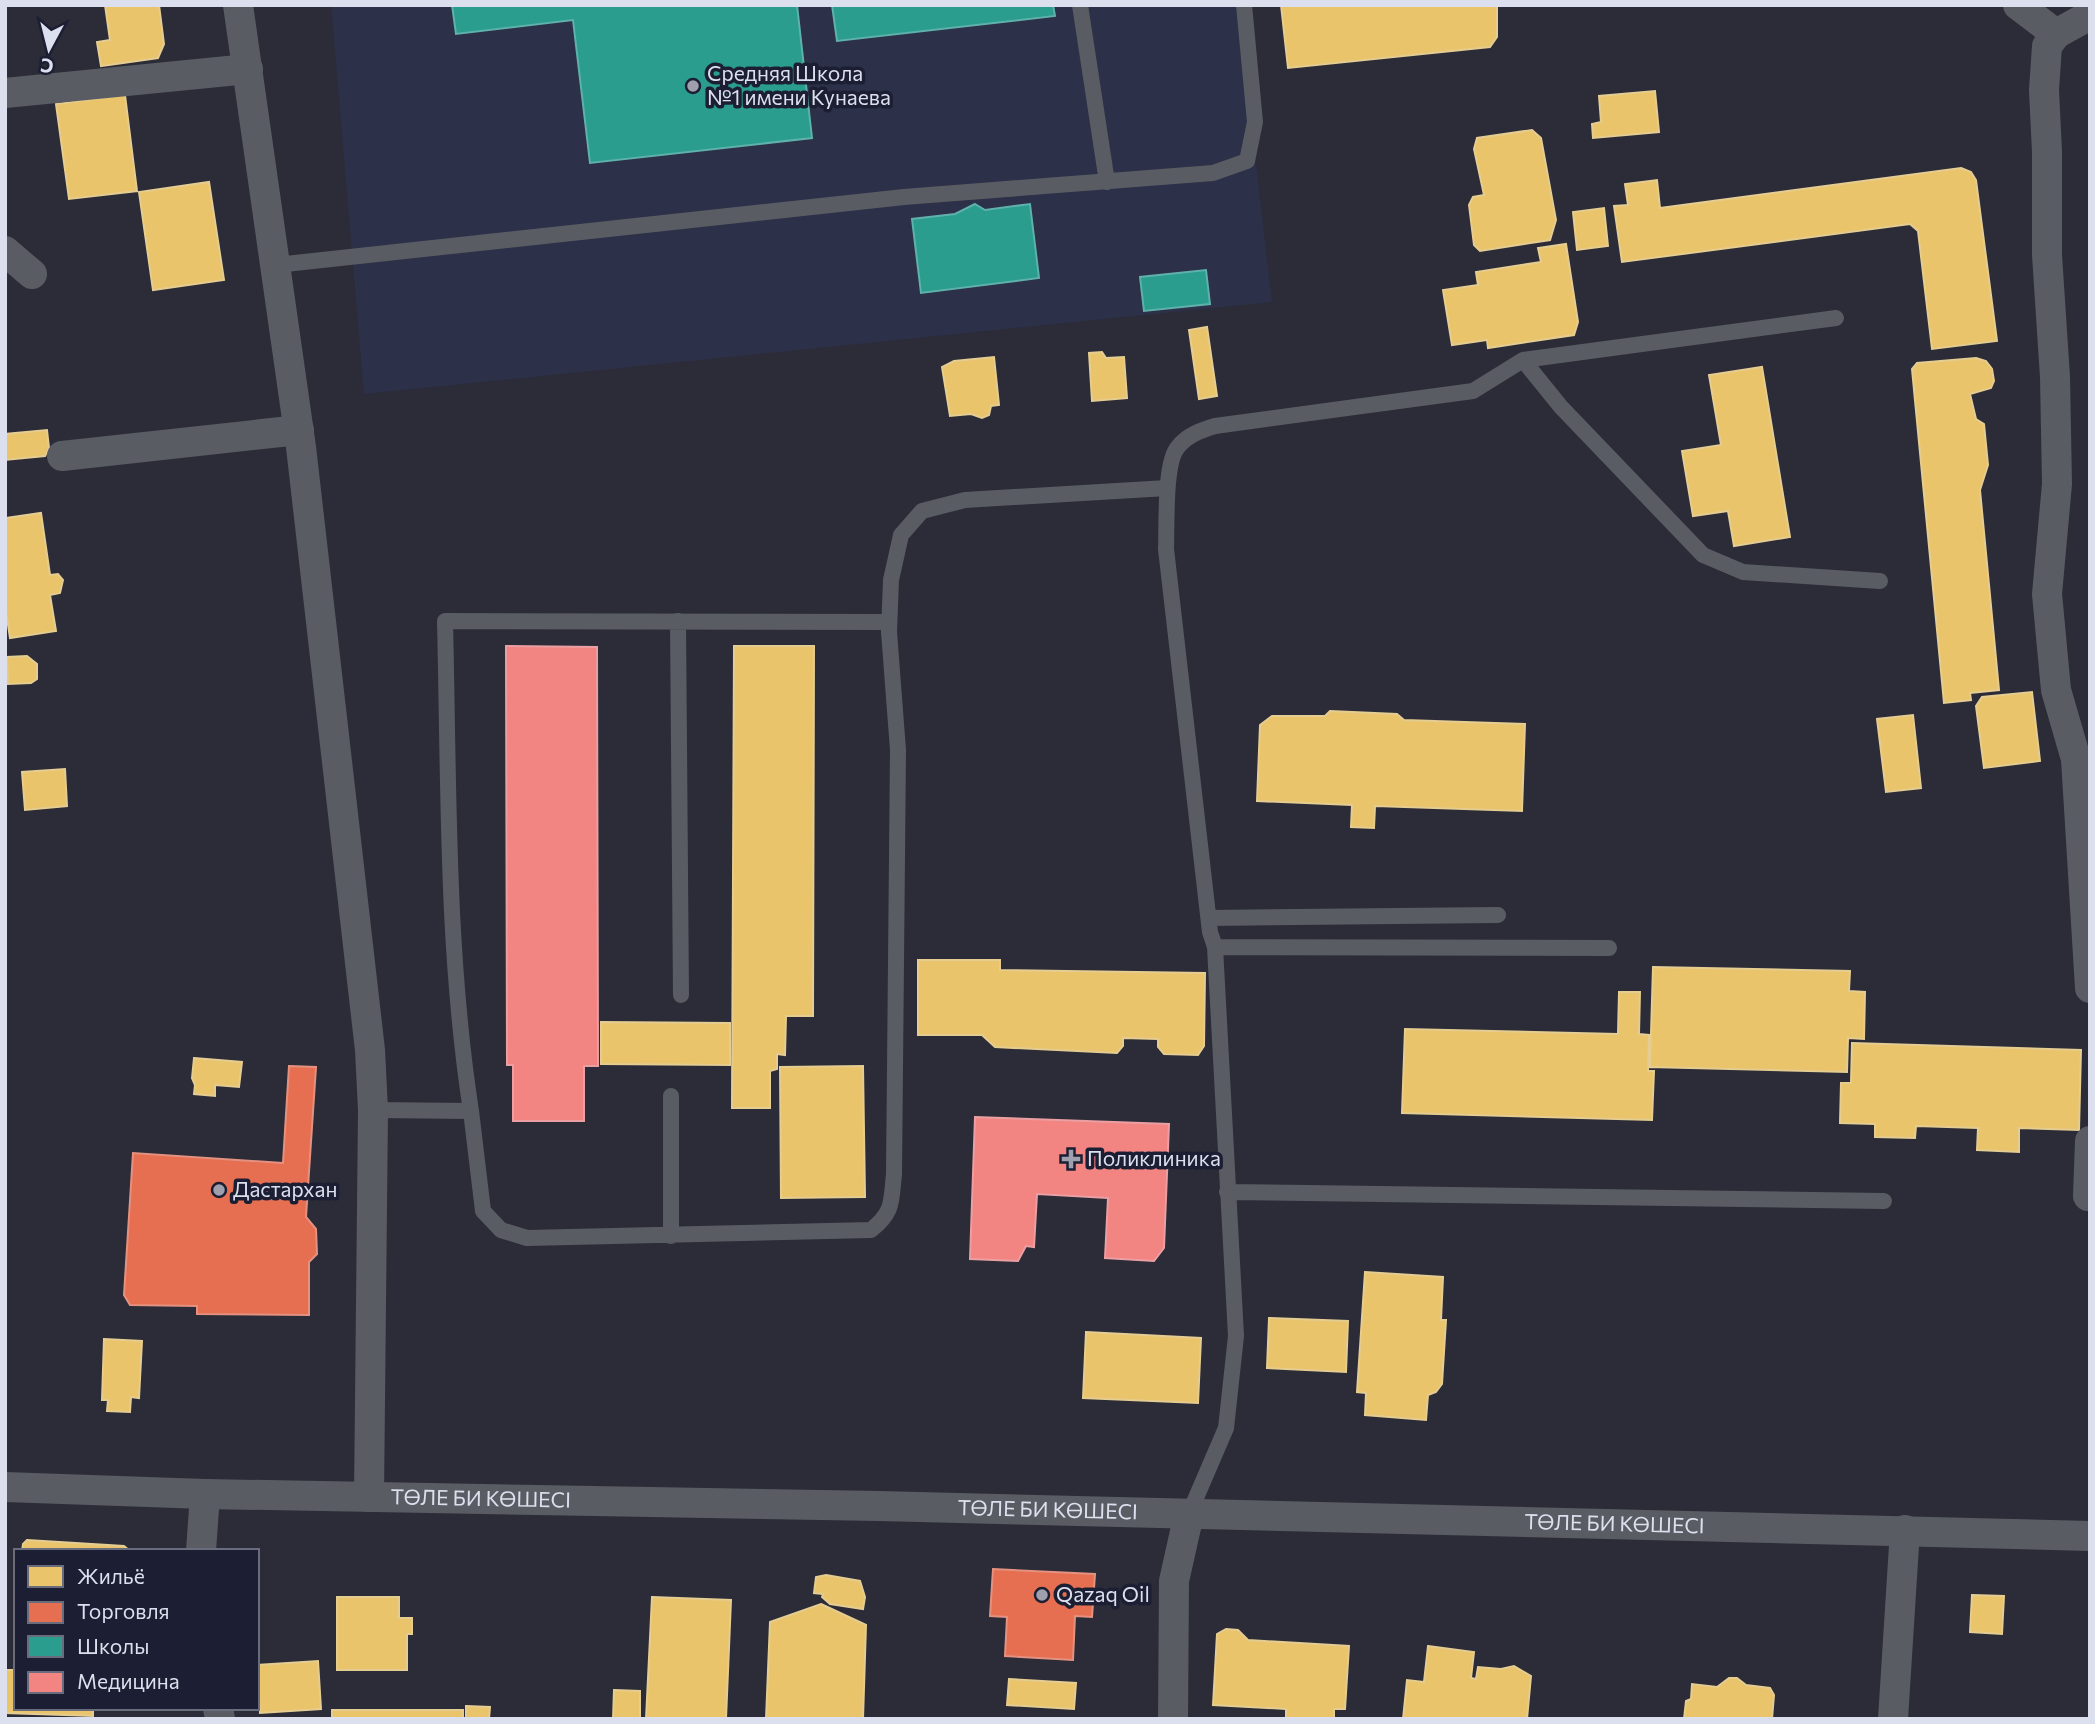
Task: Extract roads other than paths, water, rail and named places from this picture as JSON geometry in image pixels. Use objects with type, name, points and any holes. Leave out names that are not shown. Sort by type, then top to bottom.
[{"type":"street","points":[[239,5],[299,430],[370,1050],[373,1110],[369,1497]]},
{"type":"street","points":[[2018,5],[2056,34]]},
{"type":"street","points":[[2090,15],[2056,34],[2047,46],[2044,90],[2047,256],[2055,377],[2057,484],[2047,594],[2056,690],[2076,759],[2090,988]]},
{"type":"street","points":[[5,93],[247,69]]},
{"type":"street","points":[[5,251],[32,274]]},
{"type":"street","points":[[62,456],[299,430]]},
{"type":"street","points":[[2088,1196],[2090,1142]]},
{"type":"street","name":"ТӨЛЕ БИ КӨШЕСІ","points":[[5,1487],[205,1494],[2090,1536]]},
{"type":"street","points":[[201,1549],[205,1494]]},
{"type":"street","points":[[1173,1719],[1174,1581],[1189,1514]]},
{"type":"street","points":[[1893,1719],[1905,1530]]},
{"type":"lane","points":[[1080,5],[1107,181]]},
{"type":"lane","points":[[276,265],[904,197],[1213,173],[1247,161],[1255,122],[1244,5]]},
{"type":"lane","points":[[1189,1514],[1226,1428],[1236,1336],[1215,947],[1210,932],[1166,549],[1167,488],[1176,448],[1195,433],[1215,426],[1473,390],[1523,360],[1836,318]]},
{"type":"lane","points":[[1523,360],[1561,407],[1703,555],[1742,572],[1880,581]]},
{"type":"lane","points":[[889,622],[446,621],[452,937],[464,1065],[483,1211],[501,1230],[527,1238],[671,1236],[871,1230],[885,1219],[891,1202],[894,1174],[898,750],[889,622],[891,579],[901,535],[922,511],[965,500],[1167,488]]},
{"type":"lane","points":[[678,621],[681,995]]},
{"type":"lane","points":[[1209,918],[1498,915]]},
{"type":"lane","points":[[1215,947],[1609,948]]},
{"type":"lane","points":[[671,1096],[671,1236]]},
{"type":"lane","points":[[373,1110],[471,1111]]},
{"type":"lane","points":[[1227,1192],[1884,1201]]},
{"type":"place","name":"Средняя Школа №1 имени Кунаева","points":[[693,86]]},
{"type":"place","name":"Поликлиника","points":[[1071,1159]]},
{"type":"place","name":"Дастархан","points":[[219,1190]]},
{"type":"place","name":"Qazaq Oil","points":[[1042,1595]]}]
